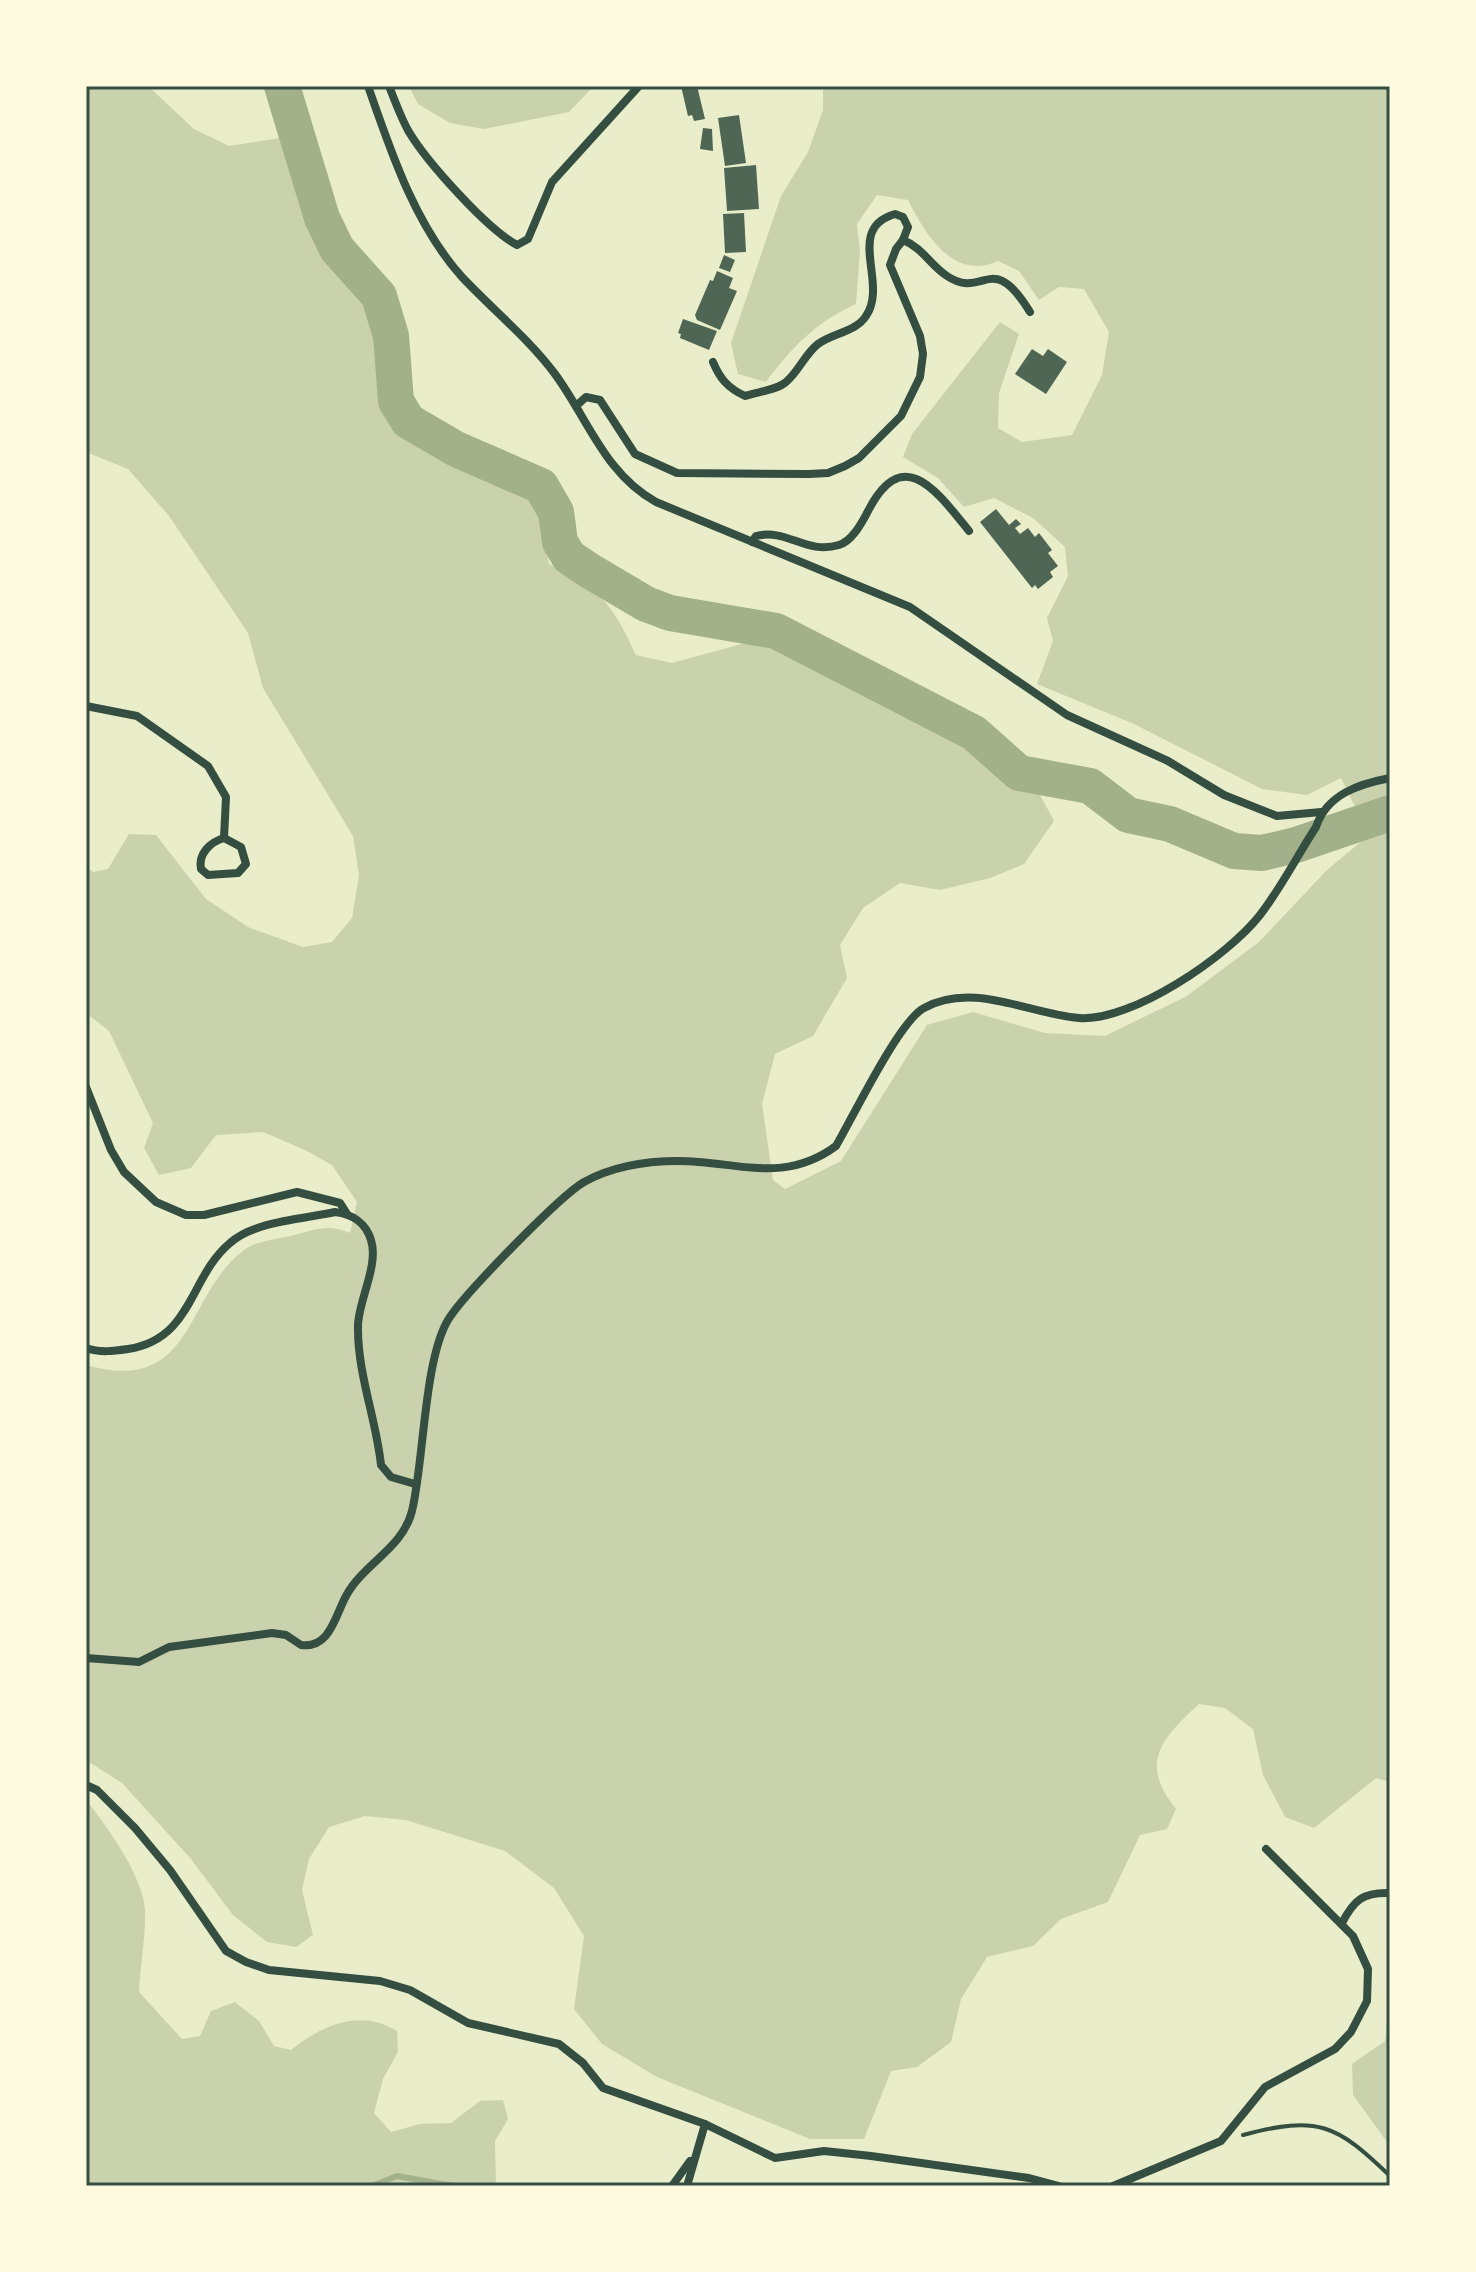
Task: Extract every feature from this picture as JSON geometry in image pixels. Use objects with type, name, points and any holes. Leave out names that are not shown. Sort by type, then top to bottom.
[{"type":"street","points":[[368,86],[412,198],[433,240],[462,276],[531,345],[629,486],[656,502],[910,607],[1067,715],[1168,761],[1224,795],[1277,816],[1321,812]]},
{"type":"street","points":[[389,86],[409,131],[424,152],[486,222],[517,245],[528,239],[552,182],[639,86]]},
{"type":"street","points":[[576,406],[586,397],[600,400],[635,454],[677,473],[828,473],[859,458],[901,416],[920,377],[923,354],[920,336],[890,265],[908,227],[903,217],[895,214],[877,222],[868,241],[873,290],[866,317],[856,326],[821,341],[785,383],[745,396],[731,390],[719,376],[713,362]]},
{"type":"street","points":[[903,240],[918,246],[946,275],[961,283],[1002,279],[1015,287],[1030,312]]},
{"type":"street","points":[[752,542],[756,536],[771,532],[822,550],[845,543],[861,525],[876,495],[887,482],[901,475],[915,478],[936,490],[969,531]]},
{"type":"street","points":[[86,706],[137,716],[208,766],[226,797],[224,838]]},
{"type":"street","points":[[86,1658],[139,1662],[169,1647],[272,1633],[286,1635],[301,1645],[319,1642],[328,1634],[355,1581],[406,1527],[424,1452],[431,1383],[448,1320],[514,1248],[582,1183],[616,1169],[647,1162],[681,1161],[783,1170],[828,1152],[836,1146],[899,1036],[921,1009],[948,998],[991,999],[1079,1018],[1112,1016],[1164,989],[1243,933],[1276,890],[1316,827],[1321,812],[1353,785],[1390,778]]},
{"type":"street","points":[[224,838],[241,847],[246,864],[238,873],[208,875],[201,869],[202,856],[214,841],[224,838]]},
{"type":"street","points":[[86,1087],[111,1150],[136,1186],[156,1202],[186,1215],[204,1215],[297,1192],[340,1203],[347,1214],[366,1230],[373,1249],[359,1309],[358,1338],[381,1465],[391,1477],[415,1484]]},
{"type":"street","points":[[86,1348],[114,1351],[147,1346],[163,1336],[230,1242],[265,1228],[335,1212],[347,1214]]},
{"type":"street","points":[[86,1785],[97,1790],[135,1828],[170,1870],[226,1951],[246,1962],[269,1970],[380,1981],[410,1990],[468,2023],[559,2044],[583,2063],[603,2088],[705,2124],[775,2158],[824,2151],[1029,2178],[1059,2186]]},
{"type":"street","points":[[1113,2186],[1228,2136],[1265,2087],[1335,2049],[1351,2032],[1367,2001],[1368,1969],[1363,1953],[1342,1923],[1266,1849]]},
{"type":"street","points":[[1342,1923],[1356,1899],[1367,1894],[1390,1893]]},
{"type":"street","points":[[687,2186],[705,2124]]},
{"type":"street","points":[[672,2186],[696,2151]]},
{"type":"path","points":[[1228,2136],[1295,2124],[1325,2128],[1354,2141],[1390,2176]]},
{"type":"green space","points":[[86,86],[148,86],[194,129],[229,146],[287,137],[306,222],[327,261],[368,308],[378,348],[384,403],[405,427],[466,471],[514,487],[539,510],[549,564],[581,582],[603,600],[620,622],[636,655],[672,663],[770,636],[839,681],[979,754],[1014,783],[1040,795],[1054,821],[1024,864],[990,878],[940,890],[900,883],[863,908],[840,945],[847,978],[813,1036],[775,1054],[762,1104],[773,1180],[785,1189],[841,1161],[927,1025],[973,1012],[1045,1033],[1105,1036],[1187,996],[1259,942],[1327,870],[1369,835],[1341,778],[1307,795],[1262,789],[1134,724],[1037,684],[1053,641],[1047,618],[1068,576],[1065,547],[1033,518],[994,498],[964,507],[938,478],[903,457],[912,434],[1000,322],[1019,334],[999,393],[998,428],[1022,442],[1072,435],[1102,375],[1109,332],[1084,289],[1059,287],[1039,300],[1019,271],[998,261],[982,266],[955,260],[943,252],[923,228],[908,200],[877,195],[857,224],[860,251],[856,304],[806,337],[766,382],[738,374],[731,343],[781,196],[808,152],[823,110],[823,86],[1390,86],[1390,1782],[1376,1778],[1314,1828],[1285,1817],[1263,1775],[1253,1729],[1225,1708],[1199,1704],[1174,1729],[1159,1752],[1159,1778],[1176,1809],[1167,1829],[1140,1835],[1108,1902],[1061,1919],[1033,1946],[987,1957],[961,1999],[951,2042],[917,2067],[891,2071],[864,2139],[810,2139],[657,2077],[602,2044],[574,2009],[584,1936],[554,1888],[505,1851],[406,1820],[365,1816],[329,1827],[309,1859],[302,1890],[313,1935],[296,1947],[267,1942],[233,1915],[191,1859],[122,1783],[86,1760],[86,1365],[122,1371],[148,1366],[168,1354],[183,1336],[224,1269],[244,1250],[260,1242],[321,1228],[350,1233],[357,1202],[332,1165],[263,1132],[216,1135],[191,1168],[159,1175],[144,1148],[153,1123],[109,1031],[86,1013],[86,866],[93,872],[108,869],[129,834],[156,835],[206,899],[248,927],[303,947],[332,942],[352,918],[359,875],[353,836],[263,688],[248,633],[169,516],[128,469],[86,452]]},
{"type":"green space","points":[[409,86],[594,86],[569,112],[484,129],[450,123],[418,104]]},
{"type":"green space","points":[[86,1800],[123,1852],[143,1897],[145,1920],[139,1992],[182,2039],[200,2036],[211,2011],[235,2002],[259,2021],[274,2046],[291,2050],[315,2033],[342,2022],[355,2020],[383,2024],[397,2031],[398,2052],[383,2079],[374,2113],[391,2132],[420,2124],[451,2123],[480,2101],[503,2100],[508,2119],[495,2141],[496,2186],[86,2186]]},
{"type":"green space","points":[[1390,1996],[1390,2146],[1353,2095],[1352,2064],[1385,2041]]},
{"type":"building","points":[[681,86],[697,86],[705,119],[694,121],[692,115],[688,116]]},
{"type":"building","points":[[739,115],[746,163],[725,166],[718,118]]},
{"type":"building","points":[[703,128],[712,129],[713,151],[700,149]]},
{"type":"building","points":[[756,165],[759,209],[727,211],[724,168]]},
{"type":"building","points":[[744,213],[746,252],[725,253],[723,214]]},
{"type":"building","points":[[724,255],[735,260],[730,272],[719,268]]},
{"type":"building","points":[[717,271],[733,278],[729,288],[737,291],[720,330],[697,320],[695,315]]},
{"type":"building","points":[[683,319],[717,331],[709,350],[680,338],[681,334],[678,333]]},
{"type":"building","points":[[1032,349],[1043,356],[1048,349],[1067,362],[1046,394],[1015,374]]},
{"type":"building","points":[[996,509],[1009,525],[1016,519],[1021,524],[1015,528],[1020,534],[1028,528],[1035,537],[1039,533],[1052,550],[1048,553],[1058,566],[1050,572],[1053,577],[1038,589],[1035,585],[1032,588],[980,522]]},
{"type":"waterway","points":[[282,86],[322,218],[337,249],[379,296],[391,336],[396,401],[408,421],[456,449],[541,486],[556,512],[560,542],[569,557],[590,571],[646,604],[670,613],[776,631],[974,733],[1019,773],[1090,786],[1128,815],[1170,824],[1234,851],[1262,853],[1296,845],[1390,813]]},
{"type":"waterway","points":[[372,2186],[397,2176],[453,2186]]}]
